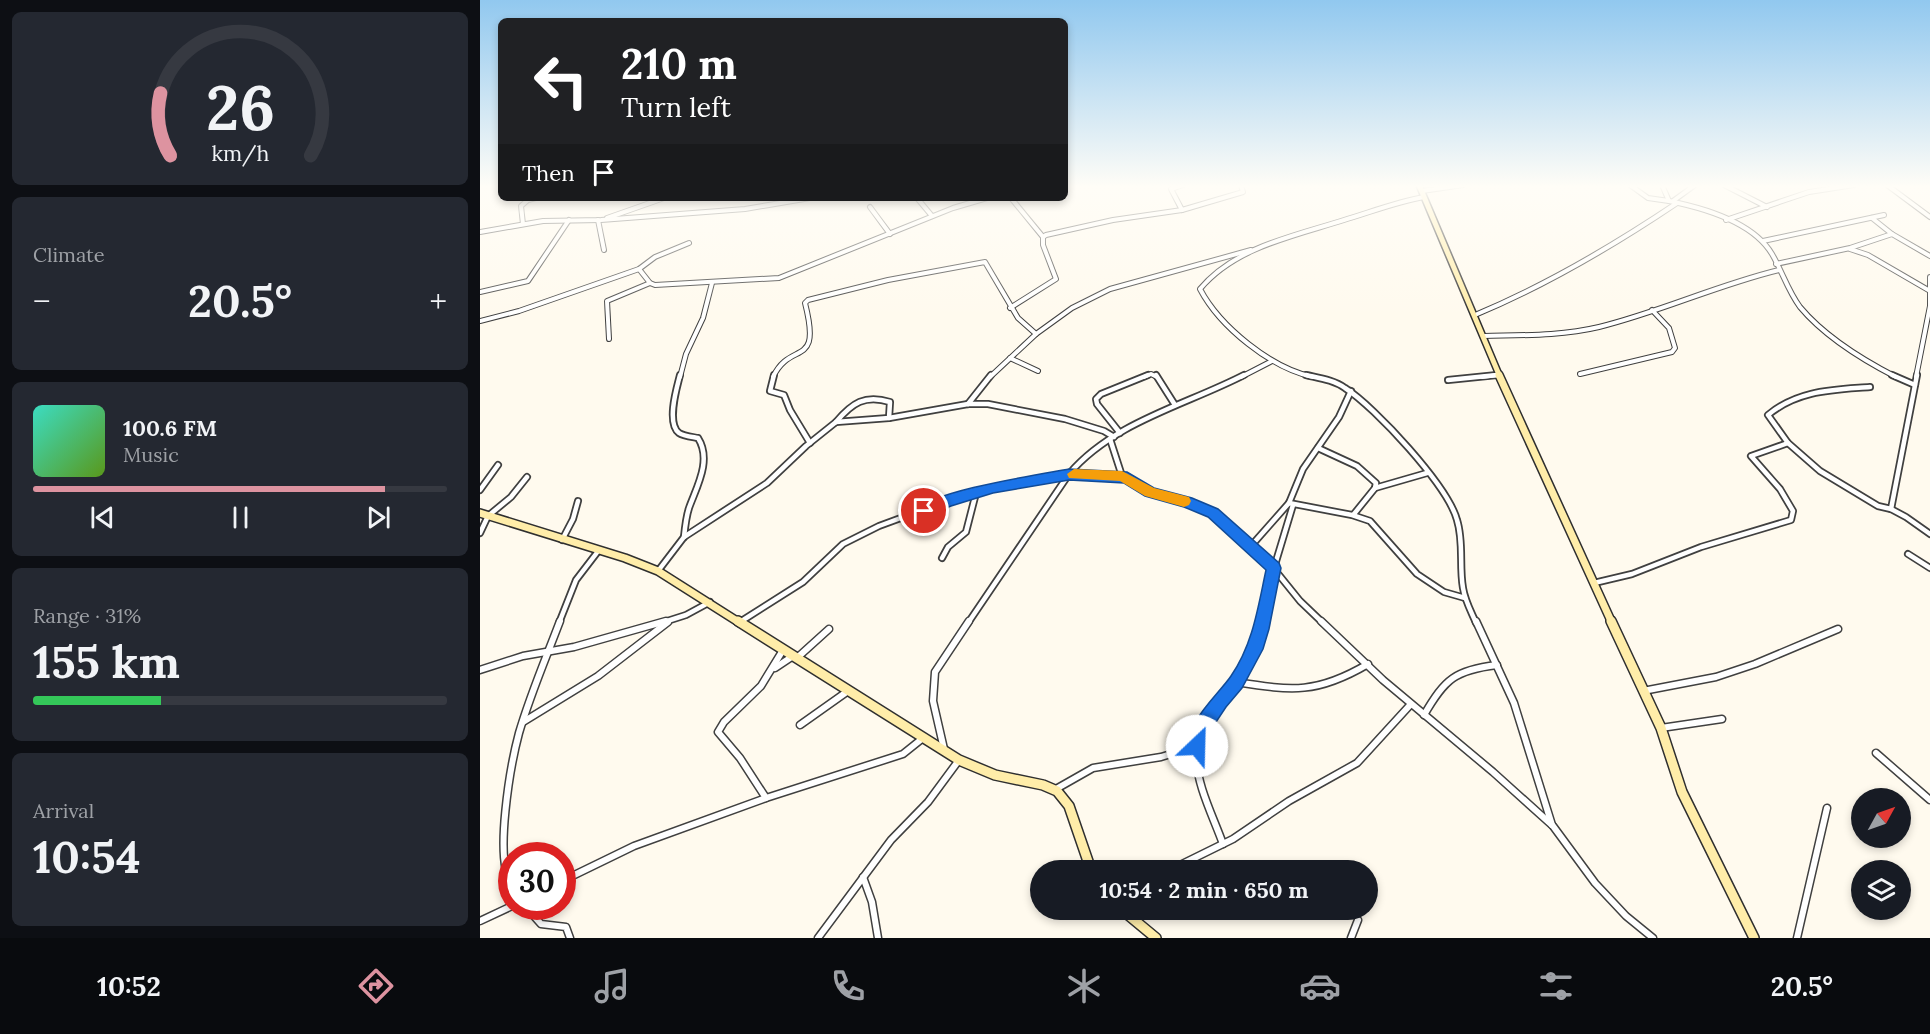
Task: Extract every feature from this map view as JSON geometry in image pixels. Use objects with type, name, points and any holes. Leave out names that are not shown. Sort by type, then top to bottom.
[{"type":"main road","points":[[1437,229],[1546,484],[1660,728],[1682,792],[1754,938]]},
{"type":"main road","points":[[484,515],[599,550],[658,571],[944,752],[982,772],[1011,780],[1048,785],[1055,789],[1064,796],[1069,806],[1088,860]]},
{"type":"main road","points":[[1134,920],[1156,938]]},
{"type":"street","points":[[480,232],[497,229]]},
{"type":"street","points":[[480,292],[528,281],[563,229]]},
{"type":"street","points":[[601,229],[604,250]]},
{"type":"street","points":[[886,229],[890,234]]},
{"type":"street","points":[[609,339],[607,301],[650,283],[671,285],[778,278],[902,229]]},
{"type":"street","points":[[1011,308],[1056,279],[1043,245],[1043,237],[1036,229]]},
{"type":"street","points":[[1043,237],[1064,229]]},
{"type":"street","points":[[968,404],[991,375],[1036,334],[1072,308],[1110,289],[1268,244],[1312,229]]},
{"type":"street","points":[[1475,315],[1513,301],[1637,229]]},
{"type":"street","points":[[1745,229],[1763,241],[1798,303],[1825,330],[1883,371],[1915,385]]},
{"type":"street","points":[[1763,241],[1821,229]]},
{"type":"street","points":[[1885,229],[1930,256]]},
{"type":"street","points":[[1776,264],[1847,248],[1892,234]]},
{"type":"street","points":[[480,321],[519,311],[639,269],[642,265],[689,243]]},
{"type":"street","points":[[1268,244],[1216,271],[1200,289],[1203,297],[1272,361],[1306,376],[1343,386],[1351,391],[1375,413],[1427,473],[1455,511],[1460,536],[1461,584],[1465,598],[1514,703],[1553,826]]},
{"type":"street","points":[[1847,248],[1862,253],[1930,291]]},
{"type":"street","points":[[810,443],[790,410],[784,395],[770,391],[773,375],[780,366],[807,348],[810,341],[805,303],[808,300],[888,280],[985,262],[1000,291],[1018,318],[1036,334]]},
{"type":"street","points":[[639,269],[650,283]]},
{"type":"street","points":[[1484,336],[1596,328],[1728,283],[1779,270]]},
{"type":"street","points":[[1891,509],[1930,306],[1930,277]]},
{"type":"street","points":[[684,537],[688,511],[703,471],[703,446],[698,438],[679,433],[676,429],[672,404],[686,354],[703,318],[712,283]]},
{"type":"street","points":[[1580,374],[1672,352],[1675,348],[1669,328],[1652,310]]},
{"type":"street","points":[[1010,358],[1038,371]]},
{"type":"street","points":[[944,752],[933,699],[932,684],[935,672],[1069,474],[1081,460],[1120,433],[1272,361]]},
{"type":"street","points":[[1120,433],[1097,404],[1096,399],[1101,394],[1151,374],[1156,375],[1175,405]]},
{"type":"street","points":[[1448,380],[1499,375]]},
{"type":"street","points":[[1870,387],[1818,391],[1772,411],[1768,415],[1769,419],[1788,443],[1835,481],[1878,506],[1891,509],[1930,534]]},
{"type":"street","points":[[1223,844],[1202,787],[1196,757],[1202,728],[1236,682],[1255,649],[1291,504],[1303,470],[1339,417],[1351,391]]},
{"type":"street","points":[[658,571],[684,537],[767,483],[836,422],[851,404],[862,399],[890,402],[889,418]]},
{"type":"street","points":[[836,422],[889,418],[968,404],[998,405],[1065,419],[1104,431],[1112,438],[1122,476]]},
{"type":"street","points":[[1594,583],[1632,574],[1701,547],[1767,530],[1791,520],[1793,511],[1789,501],[1751,456],[1788,443]]},
{"type":"street","points":[[1318,448],[1360,468],[1373,479],[1375,488]]},
{"type":"street","points":[[480,490],[498,465]]},
{"type":"street","points":[[1354,514],[1375,488],[1427,473]]},
{"type":"street","points":[[740,622],[803,582],[831,555],[856,536],[947,501],[1069,474],[1122,476],[1150,492],[1204,508],[1251,546],[1274,568],[1300,601],[1411,704],[1493,772],[1553,826],[1595,883],[1626,916],[1653,938]]},
{"type":"street","points":[[480,533],[484,515],[511,497],[527,477]]},
{"type":"street","points":[[942,558],[948,547],[966,532],[976,493]]},
{"type":"street","points":[[562,540],[573,519],[578,501]]},
{"type":"street","points":[[1291,504],[1319,511],[1354,514],[1379,529],[1401,558],[1419,576],[1449,595],[1465,598]]},
{"type":"street","points":[[1251,546],[1291,504]]},
{"type":"street","points":[[502,842],[512,772],[523,722],[576,580],[599,550]]},
{"type":"street","points":[[1908,554],[1930,568]]},
{"type":"street","points":[[480,670],[505,660],[574,647],[670,621],[710,602]]},
{"type":"street","points":[[523,722],[629,655],[670,621]]},
{"type":"street","points":[[1643,691],[1716,677],[1755,664],[1838,628]]},
{"type":"street","points":[[772,669],[795,657],[830,629]]},
{"type":"street","points":[[766,798],[740,758],[718,732],[724,722],[761,686],[783,650]]},
{"type":"street","points":[[1236,682],[1292,691],[1306,690],[1350,676],[1368,664]]},
{"type":"street","points":[[1424,715],[1450,677],[1460,670],[1497,665]]},
{"type":"street","points":[[800,725],[848,691]]},
{"type":"street","points":[[1190,860],[1223,844],[1289,801],[1357,764],[1411,704]]},
{"type":"street","points":[[1660,728],[1722,719]]},
{"type":"street","points":[[576,874],[634,846],[766,798],[903,754],[923,738]]},
{"type":"street","points":[[1055,789],[1070,778],[1094,767],[1162,757],[1197,746]]},
{"type":"street","points":[[1876,753],[1930,800]]},
{"type":"street","points":[[818,938],[891,840],[928,802],[940,782],[959,760]]},
{"type":"street","points":[[1797,938],[1827,808]]},
{"type":"street","points":[[863,877],[872,902],[878,938]]},
{"type":"street","points":[[480,921],[498,913]]},
{"type":"street","points":[[535,920],[539,926],[545,928],[558,924],[566,927],[570,938]]},
{"type":"street","points":[[1351,938],[1358,920]]},
{"type":"slow traffic","points":[[1074,474],[1127,477],[1150,492],[1169,499],[1184,501]]},
{"type":"route","points":[[924,511],[947,501],[993,488],[1069,474],[1127,477],[1150,492],[1169,499],[1187,502],[1213,513],[1274,568],[1255,649],[1236,682],[1202,728],[1197,746]]}]
